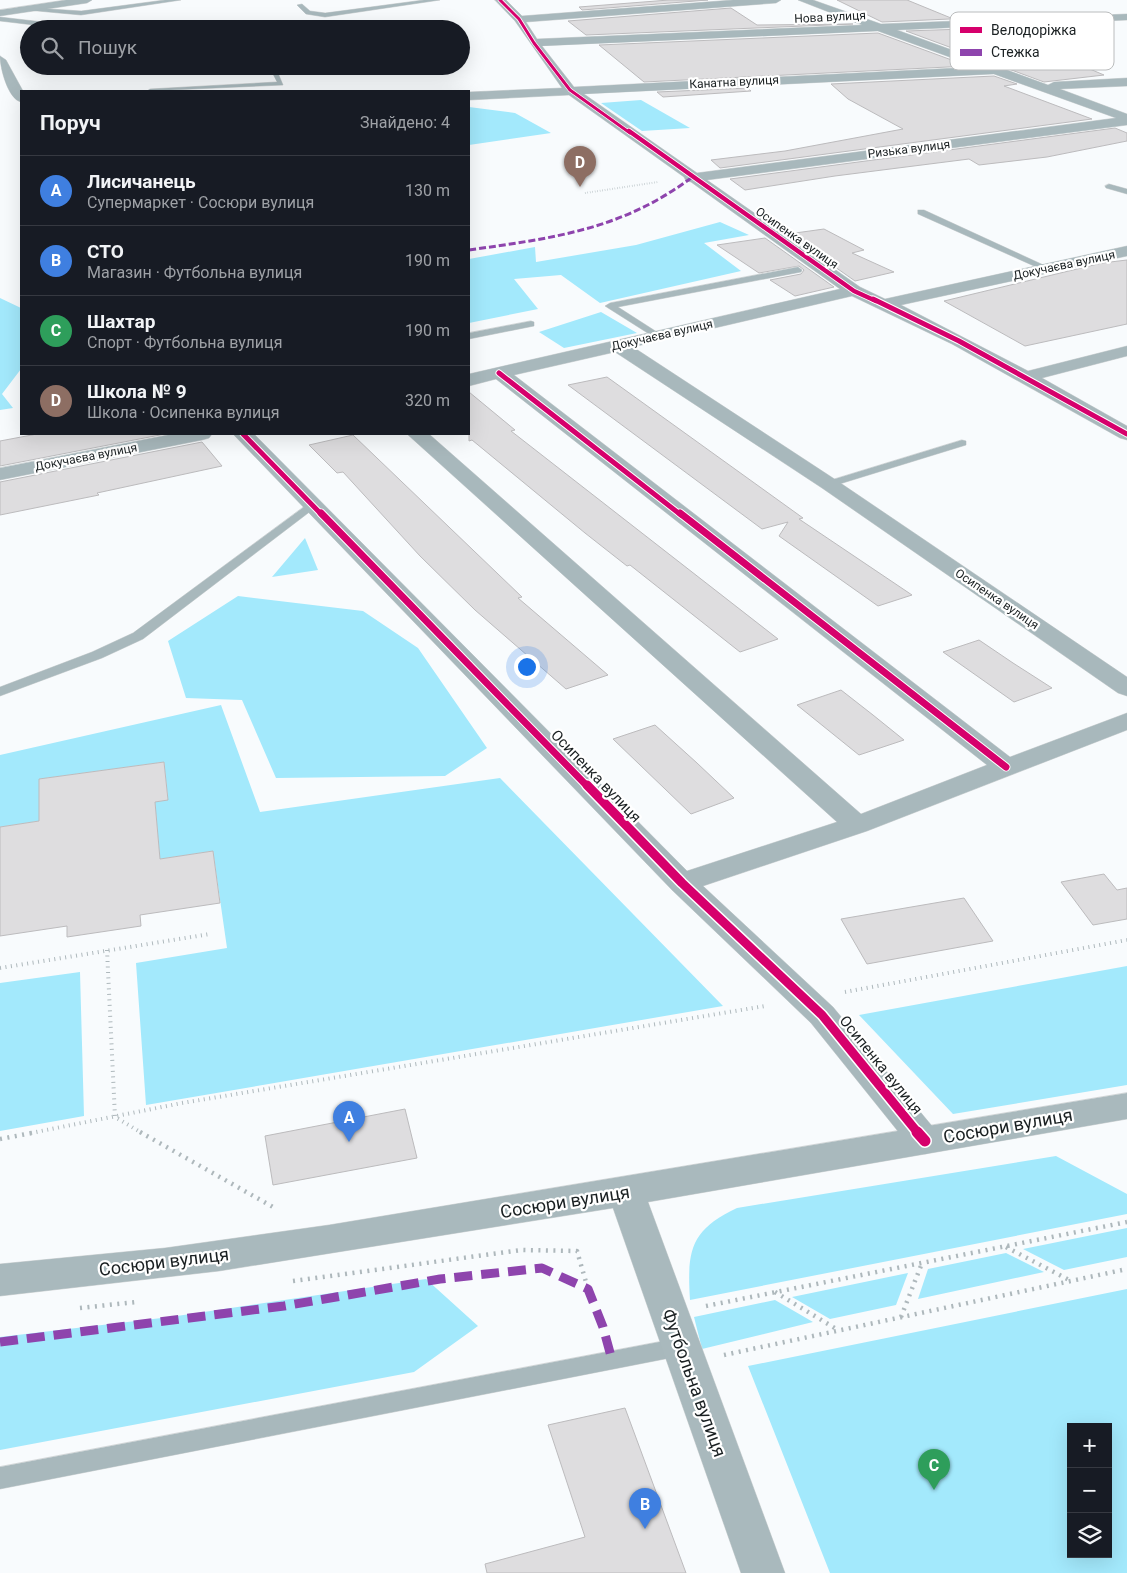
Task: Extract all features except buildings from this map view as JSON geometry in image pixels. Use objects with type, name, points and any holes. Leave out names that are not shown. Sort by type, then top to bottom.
[{"type":"main road","name":"Сосюри вулиця","points":[[0,1280],[57,1276],[326,1241],[626,1192],[1127,1106]]},
{"type":"main road","name":"Футбольна вулиця","points":[[626,1192],[763,1573]]},
{"type":"street","points":[[0,13],[87,0]]},
{"type":"street","name":"Осипенка вулиця","points":[[500,0],[519,19],[534,43],[570,90],[691,178],[854,291],[884,304],[1025,377],[1127,434]]},
{"type":"street","points":[[519,19],[776,0]]},
{"type":"street","points":[[803,0],[950,53]]},
{"type":"street","name":"Нова вулиця","points":[[1114,19],[1127,18]]},
{"type":"street","name":"Нова вулиця","points":[[534,43],[950,25]]},
{"type":"street","points":[[0,60],[20,96]]},
{"type":"street","points":[[999,70],[1127,120]]},
{"type":"street","name":"Канатна вулиця","points":[[470,96],[999,70]]},
{"type":"street","points":[[1046,87],[1127,82]]},
{"type":"street","name":"Ризька вулиця","points":[[691,178],[1127,120]]},
{"type":"street","name":"Докучаєва вулиця","points":[[884,304],[1127,251]]},
{"type":"street","name":"Докучаєва вулиця","points":[[470,380],[854,291]]},
{"type":"street","name":"Осипенка вулиця","points":[[617,345],[829,484],[1127,688]]},
{"type":"street","points":[[1025,377],[1127,351]]},
{"type":"street","points":[[499,373],[1006,767]]},
{"type":"street","name":"Докучаєва вулиця","points":[[0,474],[197,435]]},
{"type":"street","name":"Осипенка вулиця","points":[[244,435],[682,883],[822,1015],[925,1141]]},
{"type":"street","points":[[418,435],[857,825]]},
{"type":"street","points":[[682,883],[857,825],[1127,721]]},
{"type":"lane","points":[[19,9],[81,13],[178,0]]},
{"type":"lane","points":[[300,5],[308,13],[325,15],[437,0]]},
{"type":"lane","points":[[0,19],[20,22]]},
{"type":"lane","points":[[169,90],[281,84],[276,75]]},
{"type":"lane","points":[[1109,186],[1127,192]]},
{"type":"lane","points":[[921,212],[1046,268]]},
{"type":"lane","points":[[658,336],[610,306],[798,270]]},
{"type":"lane","points":[[470,336],[531,324]]},
{"type":"lane","points":[[829,484],[962,443]]},
{"type":"lane","points":[[0,692],[97,655],[138,636],[282,529],[312,504]]},
{"type":"lane","points":[[0,1478],[678,1341]]},
{"type":"path","points":[[585,193],[691,178]]},
{"type":"path","points":[[0,968],[210,934]]},
{"type":"path","points":[[0,1139],[182,1104],[805,1000],[1127,940]]},
{"type":"path","points":[[107,950],[115,1117]]},
{"type":"path","points":[[115,1117],[187,1160],[273,1207]]},
{"type":"path","points":[[678,1341],[775,1292],[1127,1222]]},
{"type":"path","points":[[1005,1246],[1072,1281]]},
{"type":"path","points":[[283,1282],[522,1250],[558,1250],[577,1251],[588,1289]]},
{"type":"path","points":[[901,1317],[922,1263]]},
{"type":"path","points":[[678,1341],[839,1330],[1127,1269]]},
{"type":"path","points":[[775,1292],[839,1330]]},
{"type":"path","points":[[77,1309],[145,1301]]},
{"type":"shaded area","points":[[641,100],[690,128],[642,131],[601,103]]},
{"type":"shaded area","points":[[470,107],[515,113],[551,133],[470,145]]},
{"type":"shaded area","points":[[720,222],[749,235],[704,243],[741,271],[600,303],[561,275],[514,279],[538,309],[470,323],[470,259],[535,247],[536,262],[636,245]]},
{"type":"shaded area","points":[[0,298],[20,308],[20,370],[2,394],[13,408],[0,410]]},
{"type":"shaded area","points":[[601,312],[637,333],[564,348],[539,332]]},
{"type":"shaded area","points":[[305,538],[318,570],[272,577]]},
{"type":"shaded area","points":[[238,596],[363,611],[418,648],[487,748],[445,776],[276,778],[242,700],[186,698],[168,641]]},
{"type":"shaded area","points":[[221,705],[260,812],[500,778],[723,1006],[146,1105],[136,963],[227,948],[213,851],[160,859],[155,802],[168,799],[164,762],[39,779],[39,821],[0,827],[0,755]]},
{"type":"shaded area","points":[[1127,966],[1127,1085],[953,1114],[859,1015]]},
{"type":"shaded area","points":[[80,972],[84,1116],[0,1131],[0,983]]},
{"type":"shaded area","points":[[1056,1156],[1127,1194],[1127,1214],[690,1300],[689,1268],[695,1244],[709,1225],[737,1208]]},
{"type":"shaded area","points":[[1127,1228],[1127,1257],[1064,1270],[1023,1249]]},
{"type":"shaded area","points":[[1006,1253],[1044,1272],[918,1299],[928,1269]]},
{"type":"shaded area","points":[[908,1273],[896,1305],[830,1319],[792,1297]]},
{"type":"shaded area","points":[[426,1279],[478,1326],[414,1372],[0,1450],[0,1337],[170,1317]]},
{"type":"shaded area","points":[[1127,1289],[1127,1573],[830,1573],[748,1366]]},
{"type":"shaded area","points":[[775,1300],[813,1322],[702,1349],[694,1317]]},
{"type":"marked path","points":[[470,250],[557,236],[586,230],[614,221],[641,210],[667,196],[691,178]]},
{"type":"marked path","points":[[0,1342],[284,1306],[440,1279],[542,1268],[588,1289],[603,1327],[612,1360]]},
{"type":"cycle path","points":[[500,0],[519,19],[534,43],[570,90],[854,291],[959,341],[1127,434]]},
{"type":"cycle path","points":[[499,373],[1006,767]]},
{"type":"cycle path","points":[[244,435],[682,883],[822,1015],[925,1141]]},
{"type":"place","name":"Школа № 9","points":[[580,187]]},
{"type":"place","name":"Лисичанець","points":[[349,1142]]},
{"type":"place","name":"Шахтар","points":[[934,1490]]},
{"type":"place","name":"СТО","points":[[645,1529]]}]
